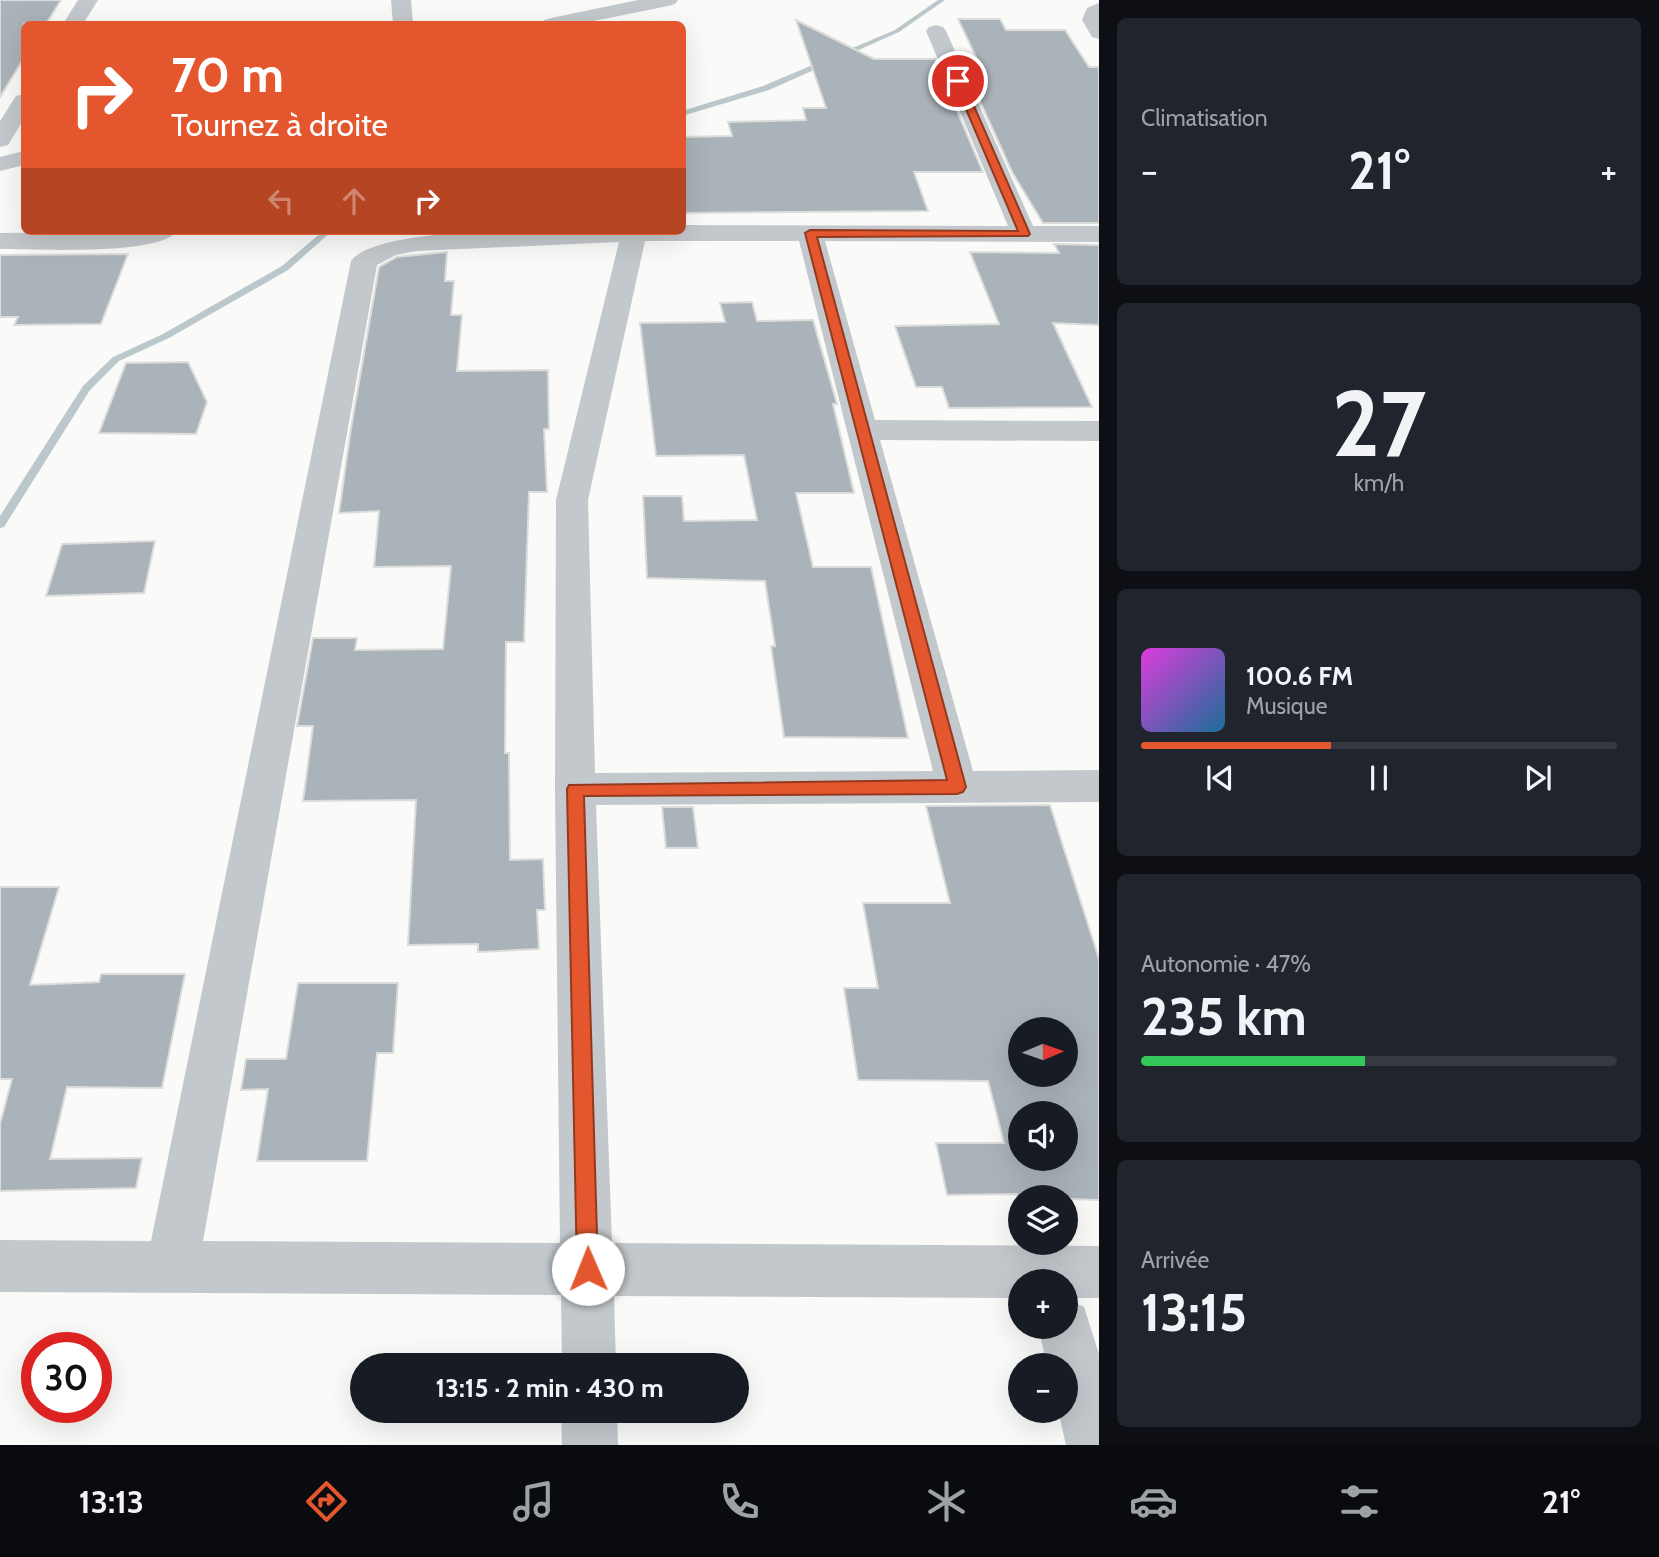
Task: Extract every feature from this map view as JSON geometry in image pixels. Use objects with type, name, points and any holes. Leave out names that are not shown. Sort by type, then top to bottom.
[{"type":"street","points":[[75,21],[88,0]]},
{"type":"street","points":[[401,0],[403,21]]},
{"type":"street","points":[[557,21],[584,8],[668,0]]},
{"type":"street","points":[[1099,9],[1092,16],[1099,33]]},
{"type":"street","points":[[936,31],[1024,234]]},
{"type":"street","points":[[0,140],[21,106]]},
{"type":"street","points":[[0,164],[21,159]]},
{"type":"street","points":[[686,232],[1099,234]]},
{"type":"street","points":[[810,233],[957,787]]},
{"type":"street","points":[[0,241],[136,240],[152,235]]},
{"type":"street","points":[[172,1266],[364,261],[388,249],[416,243],[575,235]]},
{"type":"street","points":[[589,1353],[575,789],[572,500],[633,235]]},
{"type":"street","points":[[863,430],[1099,431]]},
{"type":"street","points":[[575,789],[1099,786]]},
{"type":"street","points":[[0,1266],[1008,1274]]},
{"type":"street","points":[[1068,1339],[1094,1445]]},
{"type":"street","points":[[590,1423],[590,1445]]},
{"type":"building","points":[[0,0],[61,0],[48,21],[21,21],[21,63],[0,97]]},
{"type":"building","points":[[958,19],[1000,19],[1006,30],[1065,30],[1089,67],[1099,67],[1099,223],[1043,223],[1012,172],[961,59],[977,59]]},
{"type":"building","points":[[796,20],[874,59],[935,59],[983,172],[914,172],[928,211],[686,213],[686,137],[732,136],[728,122],[806,120],[803,108],[826,108]]},
{"type":"building","points":[[1054,244],[1099,245],[1099,325],[1053,323],[1092,407],[949,408],[942,387],[916,387],[895,326],[999,324],[970,252],[1059,253]]},
{"type":"building","points":[[447,252],[445,281],[454,281],[451,315],[462,315],[457,371],[548,370],[549,429],[544,429],[547,492],[529,492],[524,642],[506,642],[505,753],[509,753],[510,860],[543,859],[545,910],[537,910],[539,949],[478,952],[478,944],[408,945],[416,800],[303,801],[313,726],[297,726],[313,638],[357,638],[355,650],[443,649],[451,566],[374,567],[379,511],[339,513],[379,267],[397,257]]},
{"type":"building","points":[[128,254],[101,324],[14,325],[18,317],[0,317],[0,255]]},
{"type":"building","points":[[752,302],[757,321],[813,320],[837,404],[833,404],[854,493],[796,493],[813,567],[871,567],[908,738],[784,737],[765,581],[647,578],[643,496],[682,496],[684,521],[757,520],[744,455],[656,456],[640,323],[725,322],[720,303]]},
{"type":"building","points":[[188,362],[207,402],[196,434],[99,433],[126,363]]},
{"type":"building","points":[[155,541],[144,593],[46,596],[62,544]]},
{"type":"building","points":[[1050,805],[1099,959],[1099,1200],[1078,1199],[1078,1185],[1008,1185],[1008,1194],[947,1195],[936,1143],[1004,1143],[988,1081],[858,1080],[844,988],[878,988],[863,903],[950,903],[926,806]]},
{"type":"building","points":[[662,807],[693,807],[698,848],[666,848]]},
{"type":"building","points":[[0,887],[59,887],[30,985],[99,982],[101,974],[185,974],[162,1088],[67,1087],[50,1159],[142,1158],[136,1188],[0,1191],[0,1124],[12,1079],[0,1079]]},
{"type":"building","points":[[298,983],[398,983],[393,1053],[377,1053],[367,1161],[257,1161],[268,1089],[241,1090],[246,1059],[286,1059]]},
{"type":"waterway","points":[[686,113],[766,88],[897,31],[942,0]]},
{"type":"waterway","points":[[0,524],[86,388],[116,359],[166,336],[285,268],[323,235]]},
{"type":"route","points":[[588,1269],[575,789],[957,787],[810,233],[1024,234],[958,81]]}]
